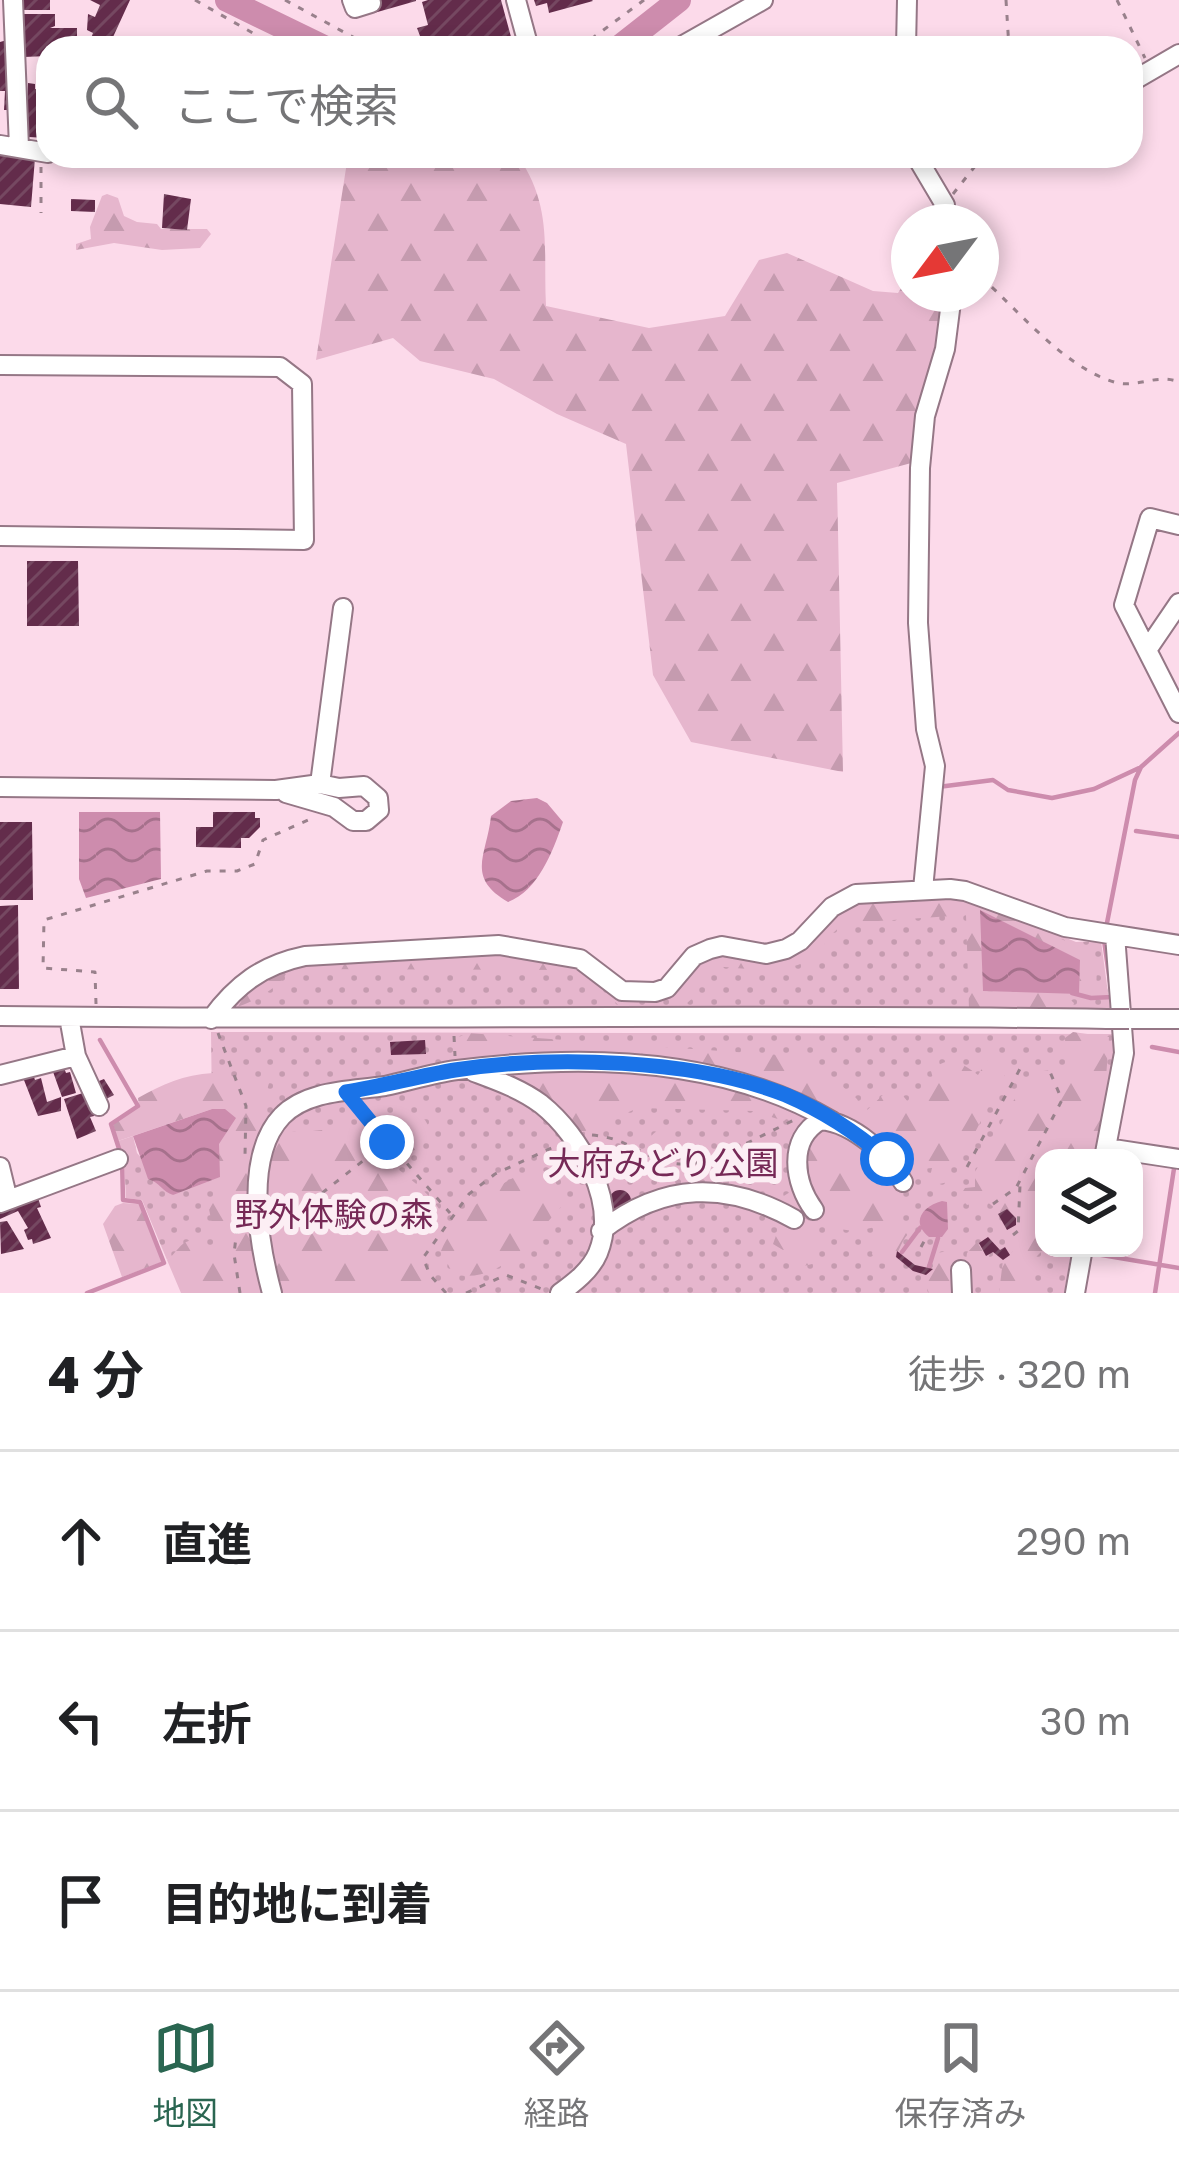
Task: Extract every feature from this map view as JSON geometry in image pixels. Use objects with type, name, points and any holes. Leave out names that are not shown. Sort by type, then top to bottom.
[{"type":"street","points":[[9,146],[14,0]]},
{"type":"street","points":[[516,0],[526,36]]},
{"type":"street","points":[[699,36],[763,0]]},
{"type":"street","points":[[906,36],[908,0]]},
{"type":"street","points":[[1143,75],[1179,54]]},
{"type":"street","points":[[922,168],[940,204]]},
{"type":"street","points":[[923,889],[935,766],[926,729],[918,623],[920,468],[926,416],[945,349],[950,312]]},
{"type":"street","points":[[0,364],[280,368],[302,384],[304,540],[0,536]]},
{"type":"street","points":[[1179,525],[1150,518],[1124,605],[1127,619],[1179,713]]},
{"type":"street","points":[[1147,650],[1179,604]]},
{"type":"street","points":[[320,784],[343,608]]},
{"type":"street","points":[[0,787],[276,790],[320,784],[364,786],[378,798],[379,810],[366,821],[353,821],[334,807],[276,790]]},
{"type":"street","points":[[214,1019],[231,992],[249,977],[305,956],[525,947],[580,959],[622,991],[655,992],[667,988],[694,956],[710,949],[722,946],[766,954],[786,949],[842,899],[856,894],[965,891],[1065,927],[1179,945]]},
{"type":"street","points":[[1107,1149],[1124,1053],[1108,934]]},
{"type":"street","points":[[0,1016],[453,1021],[707,1016],[1179,1019]]},
{"type":"street","points":[[69,1017],[76,1057],[99,1106]]},
{"type":"street","points":[[0,1075],[76,1057]]},
{"type":"street","points":[[272,1293],[260,1242],[258,1185],[273,1128],[300,1101],[463,1070],[628,1063],[757,1086],[791,1097],[832,1121],[887,1159],[903,1183]]},
{"type":"street","points":[[463,1070],[521,1090],[557,1120],[596,1179],[602,1203],[599,1251],[576,1282],[560,1293]]},
{"type":"street","points":[[814,1210],[801,1186],[798,1151],[814,1123],[832,1121]]},
{"type":"street","points":[[1143,1156],[1179,1159]]},
{"type":"street","points":[[0,1167],[4,1202],[118,1159]]},
{"type":"street","points":[[601,1231],[642,1204],[703,1192],[734,1192],[794,1219]]},
{"type":"street","points":[[1075,1293],[1081,1257]]},
{"type":"street","points":[[961,1270],[962,1293]]},
{"type":"path","points":[[195,0],[258,36]]},
{"type":"path","points":[[285,0],[351,36]]},
{"type":"path","points":[[595,36],[644,0]]},
{"type":"path","points":[[1006,0],[1009,36]]},
{"type":"path","points":[[1117,0],[1134,36]]},
{"type":"path","points":[[1143,54],[1151,70]]},
{"type":"path","points":[[41,213],[43,168]]},
{"type":"path","points":[[951,204],[975,168]]},
{"type":"path","points":[[999,294],[1051,344],[1107,380],[1129,384],[1158,377],[1179,382]]},
{"type":"path","points":[[96,1018],[95,972],[44,968],[44,920],[207,871],[237,871],[255,864],[263,840],[334,807]]},
{"type":"path","points":[[214,1019],[219,1044],[246,1106],[243,1170]]},
{"type":"path","points":[[453,1021],[463,1070]]},
{"type":"path","points":[[967,1168],[1021,1067]]},
{"type":"path","points":[[993,1204],[1020,1180],[1062,1100],[1050,1072]]},
{"type":"path","points":[[346,1092],[452,1214]]},
{"type":"path","points":[[733,1150],[813,1110]]},
{"type":"path","points":[[260,1242],[387,1142]]},
{"type":"path","points":[[706,1161],[715,1158]]},
{"type":"path","points":[[1013,1235],[1018,1232],[1020,1180]]},
{"type":"path","points":[[241,1191],[234,1254],[241,1293]]},
{"type":"path","points":[[446,1293],[423,1258],[469,1194]]},
{"type":"path","points":[[921,1247],[927,1236]]},
{"type":"path","points":[[466,1293],[506,1275],[551,1293]]},
{"type":"green space","points":[[346,168],[525,168],[541,211],[546,306],[649,328],[725,316],[759,260],[787,253],[873,291],[891,292],[891,312],[944,312],[915,462],[837,483],[843,772],[691,742],[653,675],[626,444],[494,379],[420,361],[393,338],[316,360]]},
{"type":"green space","points":[[107,194],[118,198],[124,216],[137,222],[157,224],[161,229],[207,229],[211,234],[200,248],[162,250],[114,243],[76,250],[76,244],[91,239],[90,227]]},
{"type":"green space","points":[[967,897],[1076,942],[1101,941],[1110,1008],[223,1010],[279,968],[578,965],[621,995],[664,996],[698,958],[768,958],[824,924]]},
{"type":"green space","points":[[967,897],[1088,951],[1097,961],[1096,998],[1088,1004],[1079,994],[1080,959],[983,991],[1063,993],[1074,1003],[1072,1009],[969,1009],[966,915],[849,923],[803,963],[763,970],[708,966],[687,1003],[665,996],[698,958],[712,952],[768,958],[855,900]]},
{"type":"green space","points":[[524,952],[578,965],[621,995],[624,1003],[619,1006],[574,970],[289,969],[260,997],[223,1010],[262,975],[305,960]]},
{"type":"green space","name":"大府みどり公園","points":[[211,1032],[1114,1034],[1116,1056],[1096,1149],[1035,1149],[1035,1257],[1070,1257],[1064,1293],[232,1293],[173,1256],[167,1260],[142,1200],[126,1198],[118,1141],[133,1136],[137,1153],[173,1195],[212,1109]]},
{"type":"green space","points":[[1073,1032],[1109,1037],[1103,1119],[1095,1149],[1035,1149],[1036,1257],[1030,1293],[999,1293],[1003,1260],[1014,1250],[1010,1228],[1016,1218],[985,1200],[967,1205],[960,1196],[965,1188],[975,1187],[975,1172],[1022,1085],[1043,1071],[1066,1069],[1065,1038]]},
{"type":"green space","points":[[467,1033],[808,1057],[857,1099],[864,1113],[886,1092],[900,1092],[908,1102],[934,1082],[931,1071],[949,1061],[978,1075],[988,1059],[995,1057],[1006,1073],[959,1163],[948,1169],[948,1182],[935,1185],[932,1168],[921,1169],[903,1182],[895,1219],[852,1230],[833,1225],[817,1209],[808,1220],[782,1207],[782,1197],[800,1186],[798,1151],[814,1123],[795,1110],[784,1121],[753,1111],[638,1108],[569,1138],[538,1104],[470,1070],[632,1065],[712,1075],[790,1097],[791,1091],[692,1065],[584,1059],[472,1065],[461,1063],[455,1049],[459,1037]]},
{"type":"green space","name":"野外体験の森","points":[[213,1073],[269,1083],[263,1105],[273,1128],[358,1128],[442,1213],[441,1231],[423,1258],[446,1293],[181,1293],[167,1260],[181,1246],[201,1241],[219,1260],[209,1209],[220,1177],[212,1109],[118,1141],[113,1124],[139,1107],[138,1098],[147,1093],[183,1078]]},
{"type":"green space","points":[[412,1115],[425,1120],[432,1132],[413,1151],[397,1151],[371,1138],[372,1119]]},
{"type":"green space","points":[[663,1130],[673,1134],[677,1144],[673,1154],[663,1158],[653,1154],[649,1144],[653,1134]]},
{"type":"green space","points":[[540,1168],[555,1181],[565,1203],[502,1265],[471,1276],[453,1274],[441,1251],[458,1224],[496,1188]]},
{"type":"green space","points":[[139,1204],[162,1262],[122,1277],[103,1224],[115,1206]]},
{"type":"green space","points":[[793,1224],[814,1236],[816,1244],[810,1250],[819,1255],[816,1263],[804,1266],[793,1259],[790,1248],[773,1244],[777,1233]]},
{"type":"green space","points":[[898,1224],[908,1234],[890,1264],[878,1263],[872,1254],[875,1243]]},
{"type":"green space","points":[[977,1242],[986,1255],[990,1253],[983,1276],[962,1287],[962,1293],[929,1293],[924,1281],[937,1253],[948,1251],[955,1269],[965,1270],[967,1253]]},
{"type":"water","points":[[537,798],[563,822],[536,880],[508,902],[495,893],[483,874],[491,816],[511,801]]},
{"type":"water","points":[[79,812],[160,812],[161,879],[86,898],[79,879]]},
{"type":"water","points":[[980,910],[1080,960],[1079,994],[983,991]]},
{"type":"water","points":[[212,1109],[225,1109],[236,1118],[219,1144],[220,1177],[173,1195],[166,1192],[148,1179],[133,1136]]},
{"type":"water","points":[[947,1202],[948,1229],[942,1237],[929,1237],[920,1226],[921,1215]]},
{"type":"building","points":[[21,0],[50,0],[50,10],[21,10]]},
{"type":"building","points":[[90,0],[130,0],[114,36],[92,36],[87,30],[88,14],[95,17],[100,5]]},
{"type":"building","points":[[370,0],[416,0],[416,1],[374,13]]},
{"type":"building","points":[[501,0],[511,36],[420,36],[417,28],[428,25],[422,2]]},
{"type":"building","points":[[534,0],[593,1],[549,13],[547,3],[536,6]]},
{"type":"building","points":[[23,14],[55,14],[55,26],[50,28],[77,28],[77,36],[36,36],[36,56],[24,57]]},
{"type":"building","points":[[7,40],[9,110],[4,110],[0,42]]},
{"type":"building","points":[[28,83],[36,89],[36,137],[26,131]]},
{"type":"building","points":[[0,152],[35,158],[31,207],[0,204]]},
{"type":"building","points":[[164,194],[191,199],[187,230],[162,228]]},
{"type":"building","points":[[71,199],[95,200],[95,212],[71,211]]},
{"type":"building","points":[[27,561],[78,561],[79,626],[27,626]]},
{"type":"building","points":[[213,812],[255,812],[260,827],[249,838],[241,838],[241,848],[196,847],[196,827],[213,827]]},
{"type":"building","points":[[0,822],[32,822],[33,900],[0,900]]},
{"type":"building","points":[[18,905],[19,989],[0,989],[0,906]]},
{"type":"building","points":[[425,1040],[426,1054],[391,1055],[390,1042]]},
{"type":"building","points":[[63,1065],[76,1093],[62,1097],[52,1069]]},
{"type":"building","points":[[32,1071],[35,1080],[41,1078],[47,1102],[61,1097],[61,1111],[38,1116],[22,1075]]},
{"type":"building","points":[[104,1079],[114,1095],[102,1101],[94,1083]]},
{"type":"building","points":[[88,1094],[96,1131],[77,1139],[64,1099]]},
{"type":"building","points":[[620,1190],[631,1201],[620,1212],[609,1201]]},
{"type":"building","points":[[37,1195],[41,1207],[37,1208],[51,1238],[33,1244],[18,1211],[0,1219],[0,1208]]},
{"type":"building","points":[[1007,1209],[1016,1225],[1007,1230],[998,1214]]},
{"type":"building","points":[[7,1221],[24,1249],[1,1254],[0,1222]]},
{"type":"building","points":[[988,1237],[1010,1255],[1003,1260],[993,1252],[986,1256],[979,1243]]},
{"type":"building","points":[[897,1251],[915,1265],[933,1269],[926,1275],[913,1271],[896,1257]]},
{"type":"waterway","points":[[227,0],[301,36]]},
{"type":"waterway","points":[[633,36],[679,0]]},
{"type":"waterway","points":[[1106,928],[1135,780],[1141,767],[1179,733]]},
{"type":"waterway","points":[[938,787],[993,780],[1008,790],[1052,798],[1094,789],[1139,768]]},
{"type":"waterway","points":[[1136,831],[1179,837]]},
{"type":"waterway","points":[[1104,940],[1110,982]]},
{"type":"waterway","points":[[1072,993],[1112,997]]},
{"type":"waterway","points":[[87,1293],[164,1263],[140,1202],[123,1200],[122,1158],[111,1124],[138,1106],[100,1040]]},
{"type":"waterway","points":[[1152,1047],[1179,1052]]},
{"type":"waterway","points":[[1155,1293],[1175,1162]]},
{"type":"waterway","points":[[902,1252],[920,1228]]},
{"type":"waterway","points":[[929,1267],[938,1238]]},
{"type":"waterway","points":[[1114,1257],[1179,1268]]},
{"type":"route","points":[[387,1142],[346,1092],[455,1070],[628,1063],[694,1072],[791,1097],[865,1140],[887,1159]]}]
